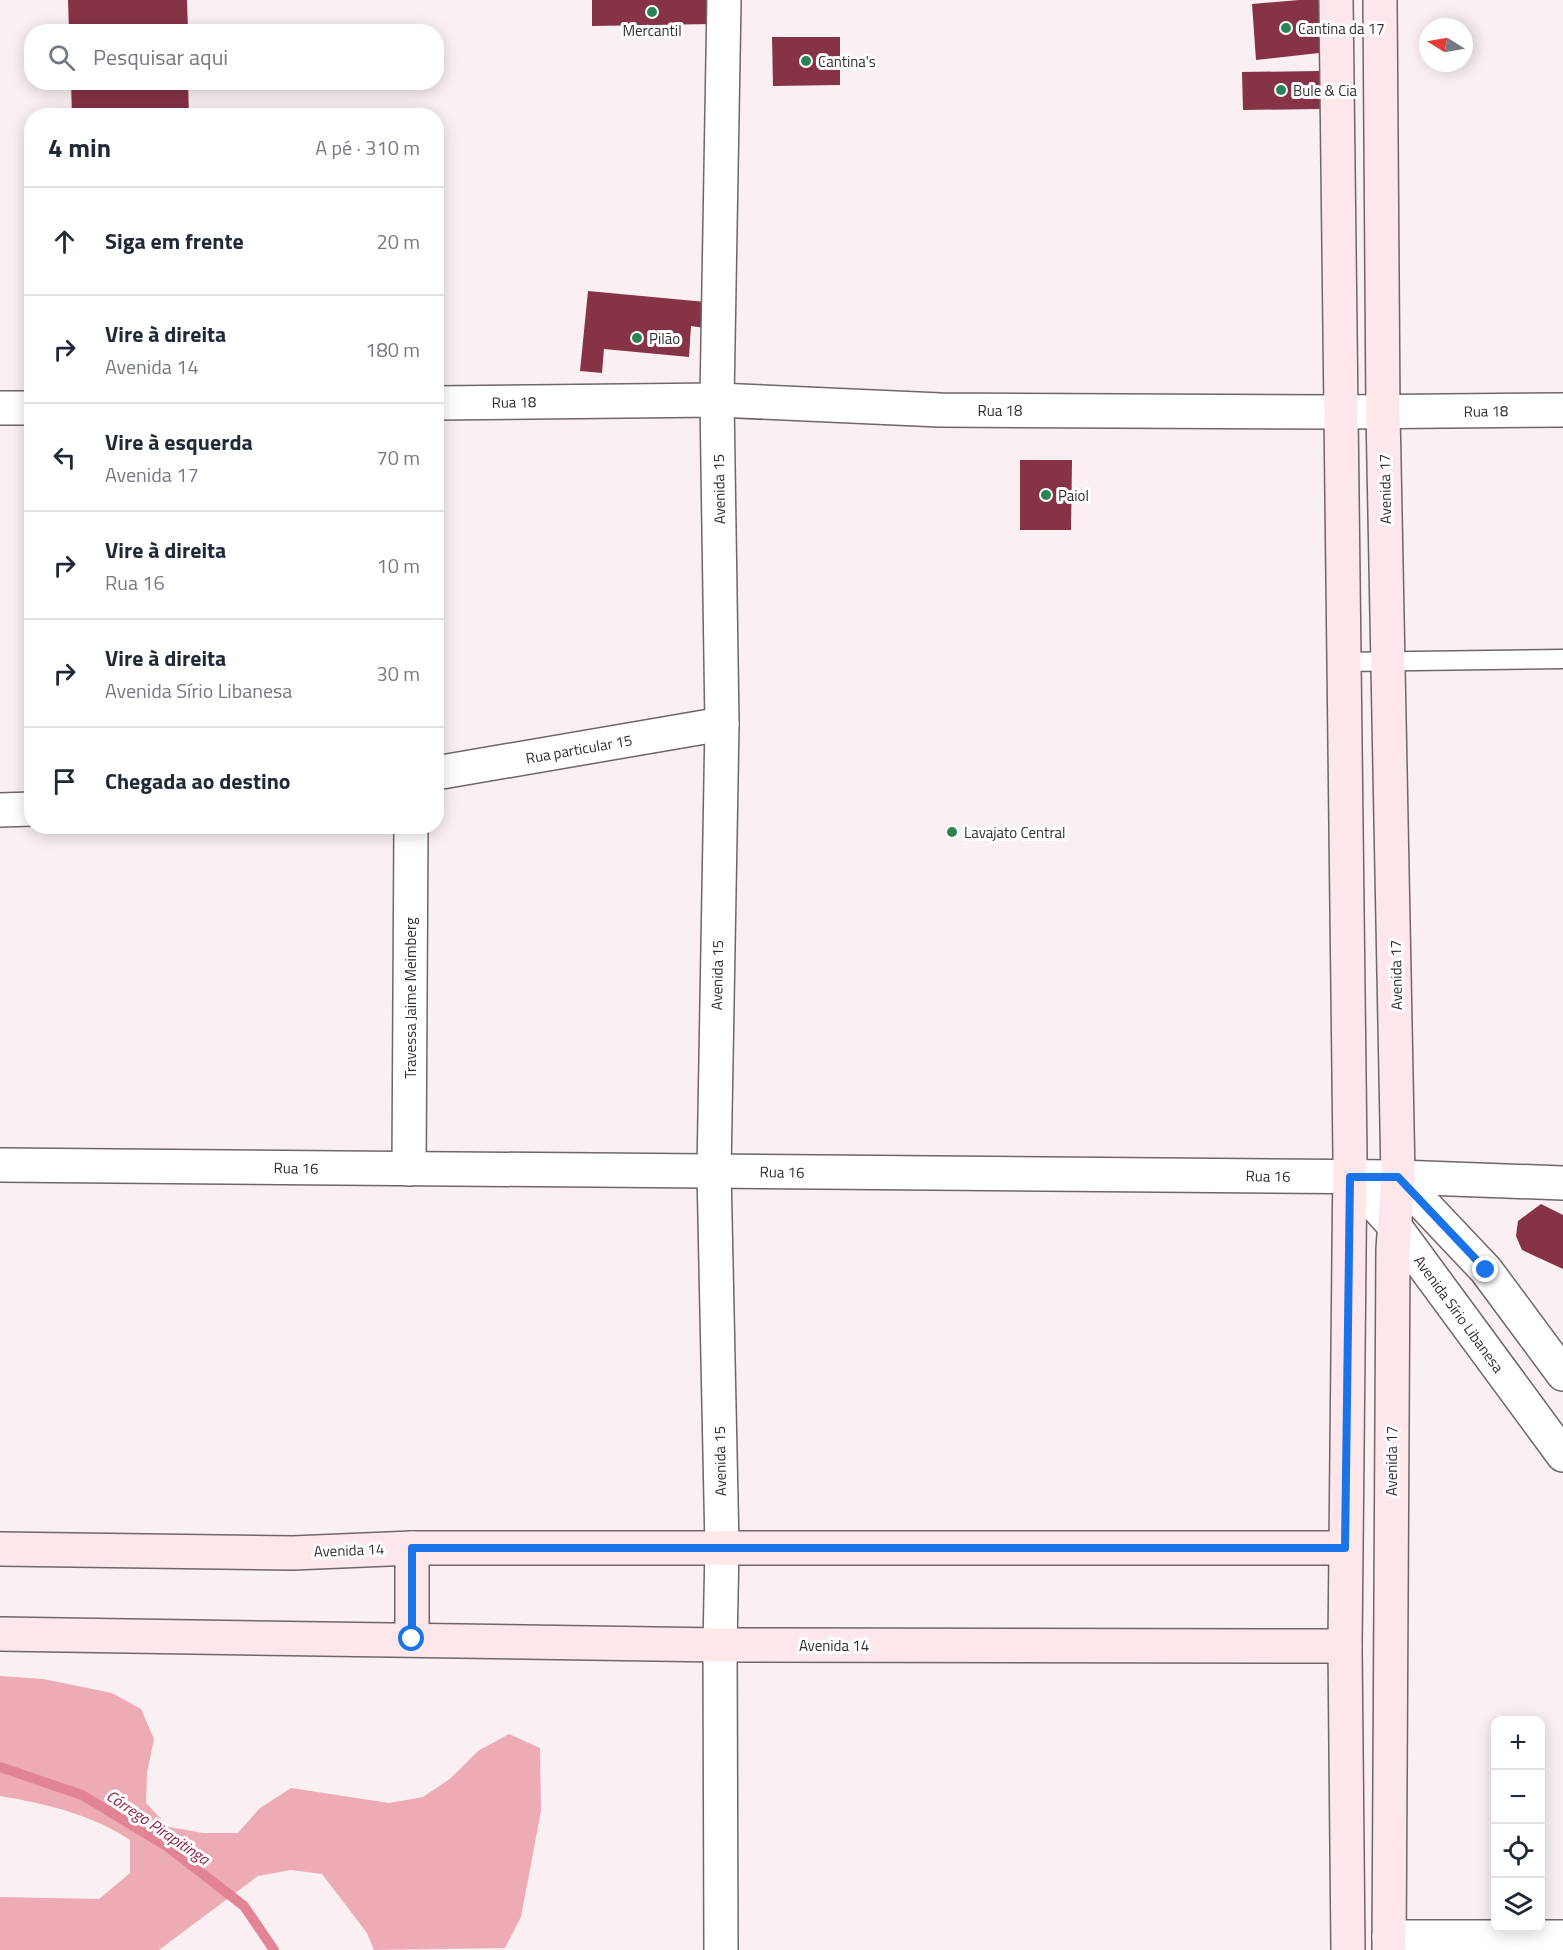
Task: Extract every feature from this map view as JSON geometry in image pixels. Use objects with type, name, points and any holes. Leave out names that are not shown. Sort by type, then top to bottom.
[{"type":"main road","points":[[1336,0],[1342,662],[1350,1177],[1345,1548],[1348,1950]]},
{"type":"main road","name":"Avenida 17","points":[[1380,0],[1383,412],[1398,1177],[1394,1224],[1389,1944]]},
{"type":"main road","points":[[1339,318],[1382,319]]},
{"type":"main road","points":[[412,1548],[412,1639]]},
{"type":"main road","name":"Avenida 14","points":[[0,1549],[293,1553],[412,1548],[1345,1548]]},
{"type":"main road","name":"Avenida 14","points":[[0,1634],[720,1645],[1345,1646]]},
{"type":"street","name":"Avenida 15","points":[[721,1950],[722,1547],[714,1171],[722,724],[717,400],[724,0]]},
{"type":"street","name":"Rua 18","points":[[444,403],[717,400],[940,410],[1340,412],[1563,410]]},
{"type":"street","points":[[0,408],[24,408]]},
{"type":"street","name":"Rua particular 15","points":[[444,772],[722,724]]},
{"type":"street","points":[[0,810],[24,809]]},
{"type":"street","name":"Travessa Jaime Meimberg","points":[[409,1169],[411,834]]},
{"type":"street","name":"Rua 16","points":[[0,1165],[1398,1177],[1563,1183]]},
{"type":"street","name":"Avenida Sírio Libanesa","points":[[1350,1177],[1394,1224],[1563,1455]]},
{"type":"street","points":[[1398,1177],[1486,1270],[1563,1374]]},
{"type":"street","points":[[1389,1944],[1563,1937]]},
{"type":"lane","points":[[1342,662],[1563,659]]},
{"type":"shaded area","points":[[0,1676],[43,1679],[112,1693],[141,1709],[154,1739],[147,1773],[146,1803],[169,1827],[203,1833],[238,1833],[260,1808],[291,1788],[389,1803],[423,1797],[451,1778],[478,1751],[509,1734],[540,1748],[541,1811],[521,1917],[505,1948],[374,1950],[367,1933],[322,1874],[291,1870],[258,1876],[159,1950],[0,1950],[0,1897],[99,1899],[130,1873],[130,1840],[100,1823],[68,1811],[0,1796]]},
{"type":"building","points":[[68,0],[187,0],[188,24],[69,24]]},
{"type":"building","name":"Mercantil","points":[[592,0],[712,0],[713,24],[592,26]]},
{"type":"building","name":"Cantina da 17","points":[[1319,0],[1319,53],[1256,60],[1252,4]]},
{"type":"building","name":"Cantina's","points":[[772,37],[840,37],[840,85],[773,86]]},
{"type":"building","name":"Bule & Cia","points":[[1320,71],[1320,109],[1243,110],[1242,72]]},
{"type":"building","points":[[71,90],[188,90],[189,108],[72,108]]},
{"type":"building","name":"Pilão","points":[[588,291],[706,302],[704,328],[691,326],[689,357],[604,349],[602,373],[580,371]]},
{"type":"building","name":"Paiol","points":[[1020,460],[1072,460],[1071,530],[1020,530]]},
{"type":"building","points":[[1541,1204],[1563,1215],[1563,1269],[1522,1250],[1516,1236],[1518,1221]]},
{"type":"waterway","name":"Córrego Pirapitinga","points":[[0,1767],[82,1795],[168,1847],[244,1906],[274,1950]]},
{"type":"place","name":"Mercantil","points":[[652,12]]},
{"type":"place","name":"Cantina da 17","points":[[1286,28]]},
{"type":"place","name":"Cantina's","points":[[806,61]]},
{"type":"place","name":"Bule & Cia","points":[[1281,90]]},
{"type":"place","name":"Pilão","points":[[637,338]]},
{"type":"place","name":"Paiol","points":[[1046,495]]},
{"type":"place","name":"Lavajato Central","points":[[952,832]]},
{"type":"route","points":[[412,1639],[412,1548],[1345,1548],[1350,1177],[1398,1177],[1486,1270]]}]
